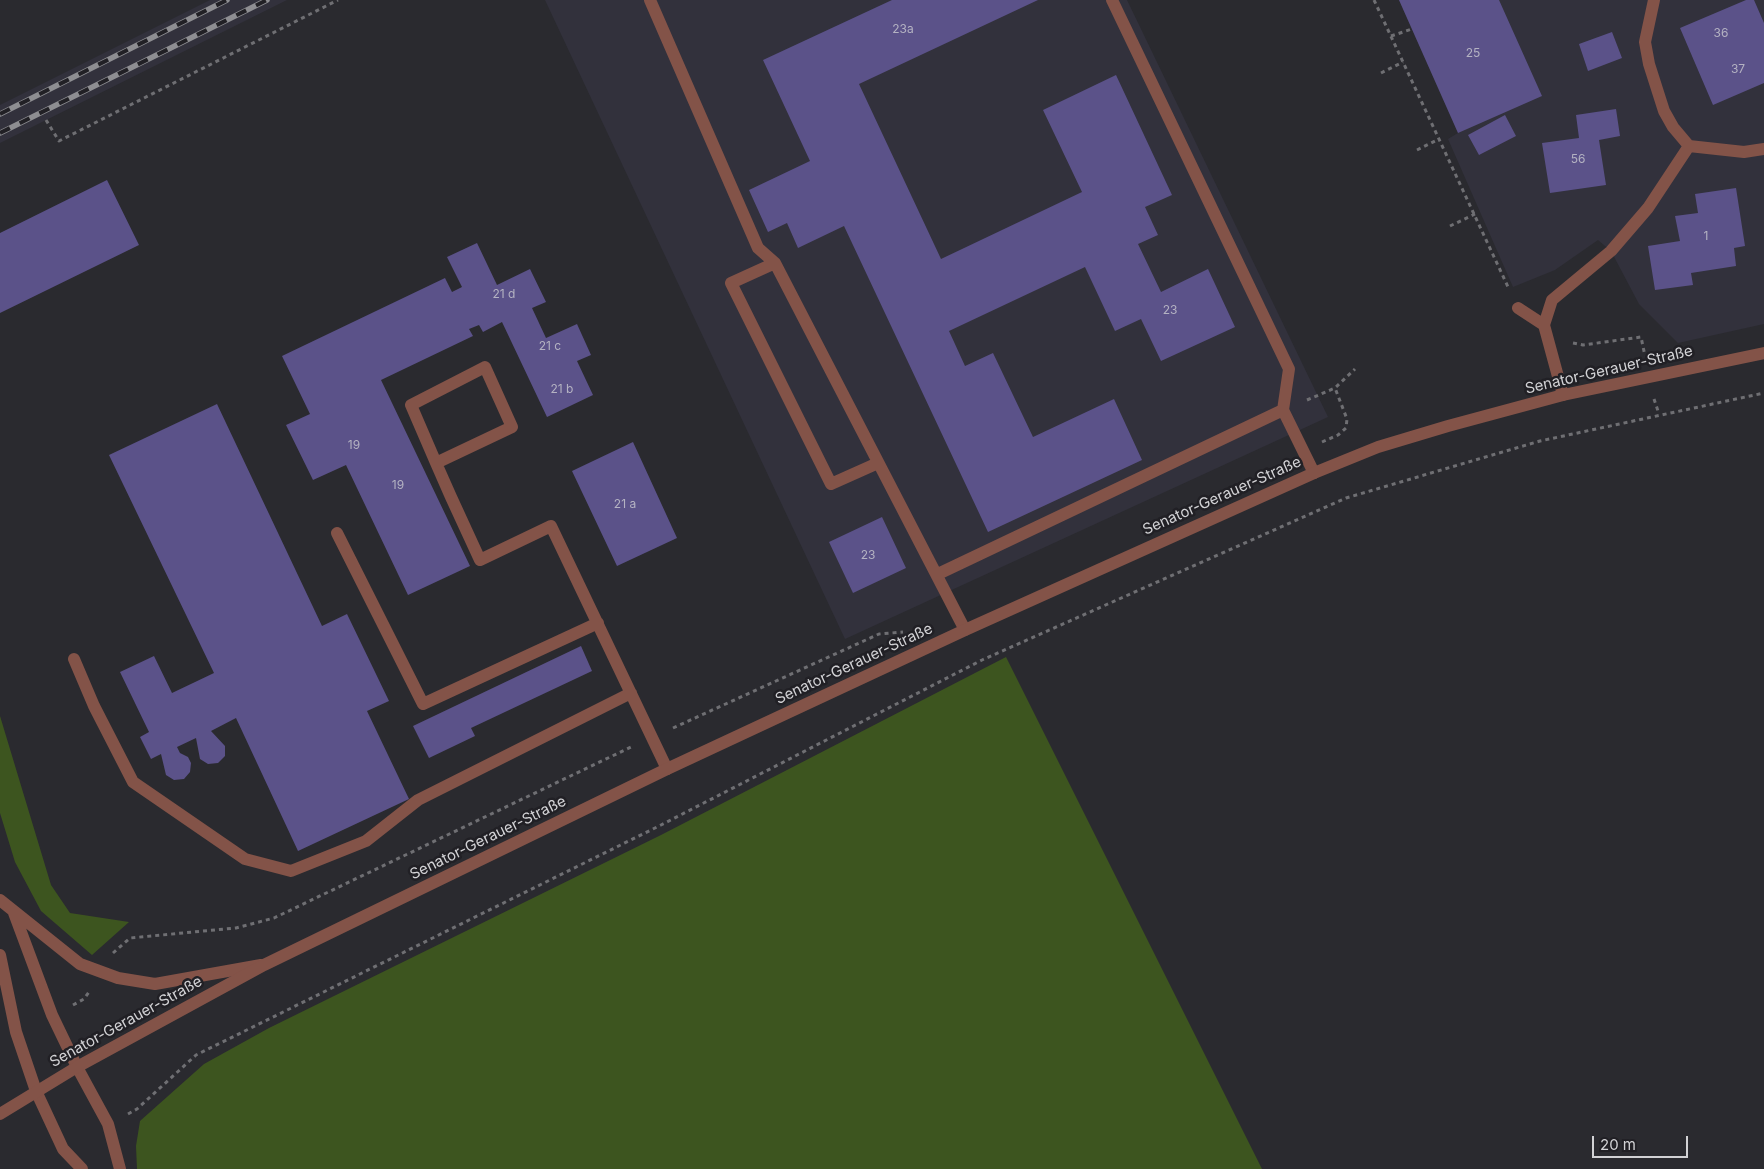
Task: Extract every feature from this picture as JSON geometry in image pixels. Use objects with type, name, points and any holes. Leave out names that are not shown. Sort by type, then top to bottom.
[{"type":"street","points":[[650,0],[758,248],[775,262],[878,463],[938,574],[965,630]]},
{"type":"street","points":[[1112,0],[1289,368],[1283,410],[1314,473]]},
{"type":"street","points":[[1654,0],[1645,42],[1649,64],[1664,111],[1673,128],[1690,146],[1744,152],[1764,148]]},
{"type":"street","points":[[1562,396],[1544,325],[1552,300],[1612,251],[1648,208],[1690,146]]},
{"type":"street","points":[[775,262],[731,283],[831,484],[878,463]]},
{"type":"street","points":[[1518,308],[1544,325]]},
{"type":"street","name":"Senator-Gerauer-Straße","points":[[0,1114],[77,1067],[264,965],[667,770],[965,630],[1314,473],[1378,448],[1448,426],[1562,396],[1764,353]]},
{"type":"street","points":[[436,463],[512,427],[485,367],[411,405],[436,463],[480,560],[551,526],[667,770]]},
{"type":"street","points":[[938,574],[1283,410]]},
{"type":"street","points":[[337,533],[423,704],[598,623]]},
{"type":"street","points":[[74,659],[94,706],[134,782],[245,859],[291,871],[366,841],[418,800],[631,693]]},
{"type":"street","points":[[0,900],[80,964],[101,973],[155,984],[264,965]]},
{"type":"street","points":[[14,913],[52,1016],[108,1124],[120,1169]]},
{"type":"street","points":[[0,954],[16,1032],[36,1091],[63,1149],[82,1169]]},
{"type":"path","points":[[46,120],[59,141],[338,0]]},
{"type":"path","points":[[1374,0],[1518,308]]},
{"type":"path","points":[[1391,36],[1412,29]]},
{"type":"path","points":[[1381,73],[1403,62]]},
{"type":"path","points":[[1417,150],[1439,139]]},
{"type":"path","points":[[1450,226],[1475,214]]},
{"type":"path","points":[[1548,338],[1583,345],[1641,337],[1659,415]]},
{"type":"path","points":[[1283,410],[1335,388],[1355,369]]},
{"type":"path","points":[[1303,450],[1338,435],[1346,428],[1347,419],[1335,388]]},
{"type":"path","points":[[137,1109],[196,1056],[661,825],[982,660],[1346,498],[1540,441],[1764,393]]},
{"type":"path","points":[[52,1016],[84,999],[117,949],[130,938],[236,928],[274,918],[652,737],[879,634],[905,632]]},
{"type":"shaded area","points":[[210,0],[287,0],[0,143],[0,105]]},
{"type":"shaded area","points":[[545,0],[1127,0],[1328,417],[845,639]]},
{"type":"shaded area","points":[[1399,0],[1764,0],[1764,324],[1678,343],[1639,304],[1611,251],[1598,240],[1555,270],[1513,287],[1448,139],[1458,133]]},
{"type":"green space","points":[[1006,657],[1262,1169],[137,1169],[136,1146],[140,1121],[204,1064],[269,1028],[661,835]]},
{"type":"green space","points":[[0,716],[51,885],[70,913],[129,922],[92,955],[41,911],[15,862],[0,813]]},
{"type":"building","points":[[892,0],[1038,0],[859,84],[941,259],[1082,192],[1043,110],[1116,75],[1172,195],[1145,207],[1158,235],[1138,244],[1161,292],[1208,269],[1235,327],[1161,361],[1141,319],[1115,331],[1085,267],[949,331],[965,366],[993,353],[1033,437],[1114,399],[1142,460],[988,532],[844,226],[798,248],[787,223],[768,232],[749,190],[810,161],[763,60]]},
{"type":"building","points":[[1399,0],[1499,0],[1542,96],[1458,133]]},
{"type":"building","points":[[1746,0],[1754,0],[1764,23],[1764,83],[1713,105],[1680,28]]},
{"type":"building","points":[[1612,32],[1622,58],[1588,71],[1579,44]]},
{"type":"building","points":[[1616,109],[1620,136],[1599,140],[1606,185],[1550,193],[1542,143],[1579,138],[1576,115]]},
{"type":"building","points":[[1505,115],[1516,136],[1479,155],[1468,135]]},
{"type":"building","points":[[107,180],[139,245],[0,313],[0,233]]},
{"type":"building","points":[[1736,188],[1745,246],[1734,248],[1736,266],[1691,273],[1693,285],[1655,290],[1648,246],[1680,241],[1675,216],[1698,213],[1695,194]]},
{"type":"building","points":[[477,243],[497,285],[530,269],[546,302],[532,308],[546,338],[577,324],[591,355],[577,361],[593,395],[547,417],[502,322],[483,332],[479,325],[469,329],[473,336],[381,380],[470,566],[408,595],[346,465],[313,480],[286,425],[310,414],[282,356],[445,278],[452,292],[462,287],[447,257]]},
{"type":"building","points":[[217,404],[322,626],[347,614],[389,701],[367,711],[409,799],[298,851],[236,718],[211,731],[225,746],[225,756],[218,763],[208,764],[200,759],[196,738],[177,747],[180,753],[188,757],[191,763],[190,772],[184,779],[174,780],[166,775],[161,754],[151,759],[140,737],[149,732],[120,672],[154,656],[172,693],[214,673],[109,455]]},
{"type":"building","points":[[633,442],[677,538],[617,566],[572,471]]},
{"type":"building","points":[[882,517],[906,568],[853,593],[829,542]]},
{"type":"building","points":[[581,646],[592,671],[471,728],[475,736],[429,758],[413,726]]},
{"type":"railway","points":[[0,114],[227,0]]},
{"type":"railway","points":[[0,133],[267,0]]}]
